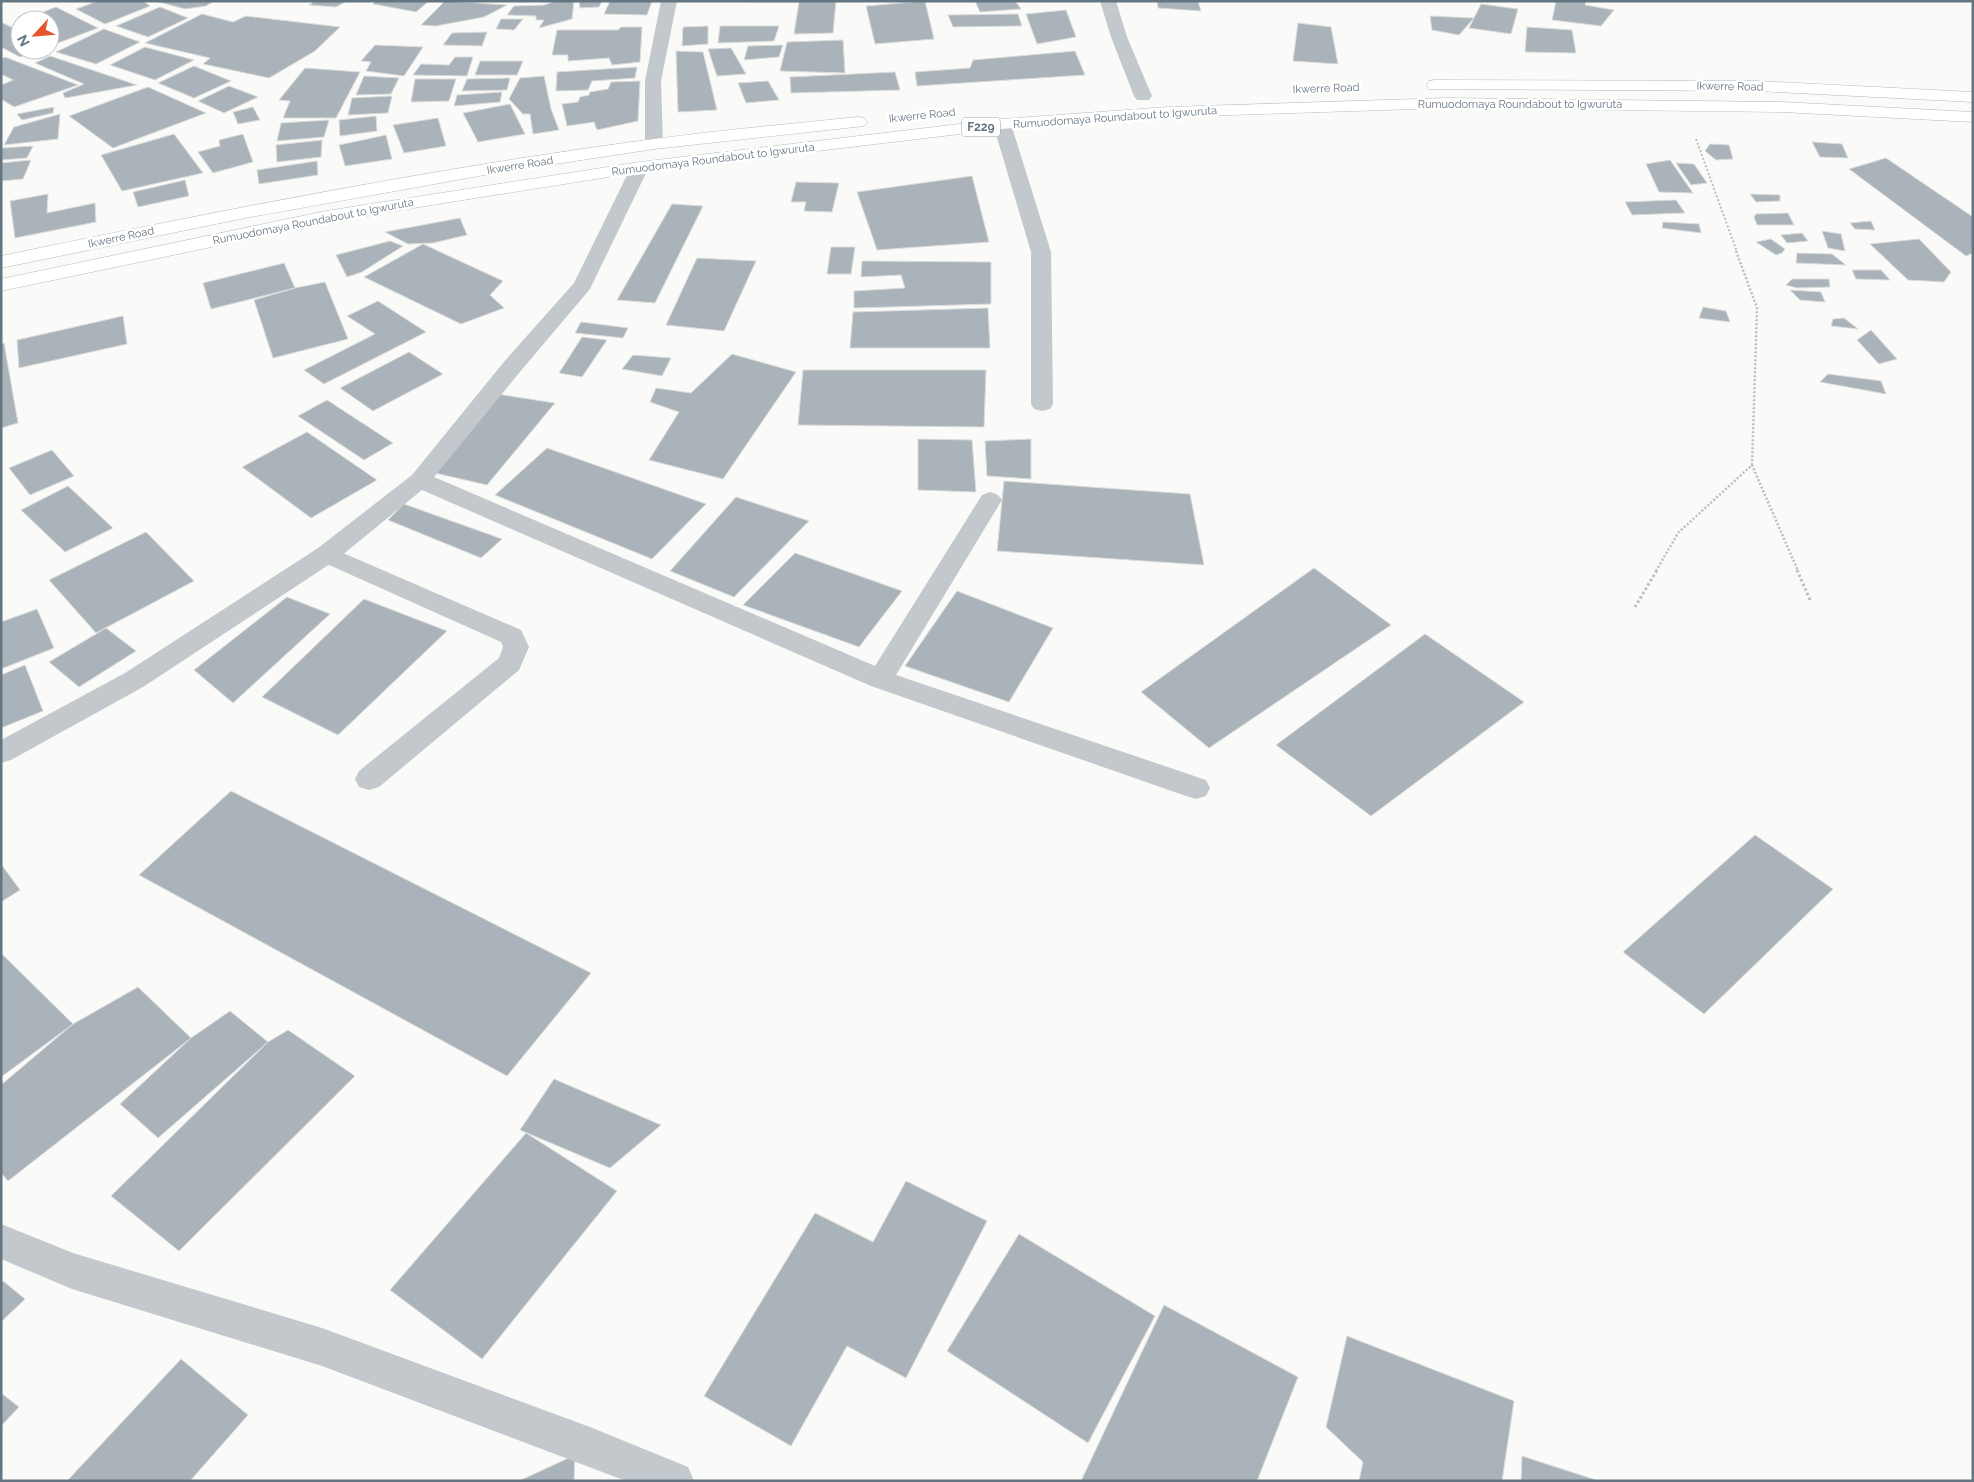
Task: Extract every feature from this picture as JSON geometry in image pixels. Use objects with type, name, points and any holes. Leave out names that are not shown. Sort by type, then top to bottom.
[{"type":"main road","name":"Ikwerre Road","points":[[1420,86],[1490,84],[1757,86],[1973,97]]},
{"type":"main road","points":[[1124,98],[1171,95]]},
{"type":"main road","name":"Rumuodomaya Roundabout to Igwuruta","points":[[1,285],[147,252],[326,217],[640,167],[1002,124],[1169,112],[1447,103],[1782,108],[1973,117]]},
{"type":"main road","name":"Ikwerre Road","points":[[971,111],[1038,105]]},
{"type":"main road","name":"Ikwerre Road","points":[[1,262],[195,221],[317,198],[654,144],[875,120]]},
{"type":"street","points":[[654,144],[653,81],[669,1]]},
{"type":"street","points":[[1108,1],[1119,37],[1143,96]]},
{"type":"street","points":[[1002,124],[1041,252],[1042,404]]},
{"type":"street","points":[[1,753],[134,680],[328,554],[420,480],[511,368],[583,285],[640,167]]},
{"type":"street","points":[[420,480],[880,679],[1196,788]]},
{"type":"street","points":[[880,679],[990,500]]},
{"type":"street","points":[[328,554],[512,636],[516,647],[510,663],[369,779]]},
{"type":"street","points":[[1,1241],[72,1271],[322,1347],[590,1446],[674,1481]]},
{"type":"path","points":[[1684,106],[1757,308],[1752,465],[1810,602]]},
{"type":"path","points":[[1635,607],[1678,533],[1752,465]]},
{"type":"building","points":[[98,1],[143,1],[150,6],[105,24],[76,9]]},
{"type":"building","points":[[155,1],[214,1],[206,6],[185,9]]},
{"type":"building","points":[[315,1],[347,1],[336,7],[309,5]]},
{"type":"building","points":[[376,1],[429,1],[416,12],[373,4]]},
{"type":"building","points":[[445,1],[507,5],[484,17],[436,26],[421,25]]},
{"type":"building","points":[[556,1],[574,1],[572,19],[539,28],[544,20],[536,20],[536,16],[507,15],[514,6],[544,5]]},
{"type":"building","points":[[579,1],[602,1],[599,7],[580,8]]},
{"type":"building","points":[[610,1],[652,1],[647,15],[604,14]]},
{"type":"building","points":[[836,1],[833,33],[794,34],[799,2],[751,2]]},
{"type":"building","points":[[925,1],[934,39],[875,44],[866,6]]},
{"type":"building","points":[[975,1],[1015,1],[1021,9],[980,12]]},
{"type":"building","points":[[1157,1],[1198,1],[1201,11],[1158,8]]},
{"type":"building","points":[[1556,1],[1586,1],[1585,5],[1614,10],[1601,26],[1552,20]]},
{"type":"building","points":[[1481,4],[1518,9],[1511,34],[1469,28]]},
{"type":"building","points":[[56,7],[98,28],[60,42],[60,10],[48,10]]},
{"type":"building","points":[[160,7],[188,18],[148,37],[116,26]]},
{"type":"building","points":[[1066,10],[1076,37],[1037,44],[1026,14]]},
{"type":"building","points":[[202,14],[233,22],[246,16],[340,27],[315,51],[269,78],[203,64],[210,58],[145,43]]},
{"type":"building","points":[[1018,14],[1022,26],[953,27],[948,15]]},
{"type":"building","points":[[1430,16],[1474,18],[1459,35],[1432,30]]},
{"type":"building","points":[[501,19],[523,19],[514,30],[496,29]]},
{"type":"building","points":[[1,22],[10,26],[10,52],[1,47]]},
{"type":"building","points":[[1298,23],[1331,27],[1338,64],[1293,61]]},
{"type":"building","points":[[708,26],[708,44],[682,46],[683,27]]},
{"type":"building","points":[[720,26],[779,26],[774,41],[718,43]]},
{"type":"building","points":[[621,27],[642,27],[640,62],[612,65],[609,58],[568,61],[568,55],[552,55],[557,30],[618,30]]},
{"type":"building","points":[[1527,27],[1572,30],[1576,53],[1525,52]]},
{"type":"building","points":[[104,29],[140,42],[96,64],[60,53],[60,50]]},
{"type":"building","points":[[487,32],[482,46],[443,45],[452,33]]},
{"type":"building","points":[[843,40],[845,73],[780,71],[787,42]]},
{"type":"building","points":[[375,45],[423,47],[404,76],[366,71],[371,62],[361,61]]},
{"type":"building","points":[[783,45],[779,57],[744,60],[748,46]]},
{"type":"building","points":[[145,47],[194,60],[155,80],[110,65]]},
{"type":"building","points":[[731,48],[746,74],[717,76],[708,49]]},
{"type":"building","points":[[676,51],[703,52],[717,110],[678,112]]},
{"type":"building","points":[[1075,51],[1085,75],[917,86],[915,72],[970,68],[973,60]]},
{"type":"building","points":[[5,57],[78,85],[14,107],[1,99],[1,85],[13,80],[1,74],[1,59]]},
{"type":"building","points":[[455,57],[473,57],[467,76],[413,75],[421,64],[449,65]]},
{"type":"building","points":[[60,59],[137,85],[65,98],[63,93],[84,84],[35,63],[41,60]]},
{"type":"building","points":[[480,61],[523,61],[517,75],[475,75]]},
{"type":"building","points":[[194,66],[231,81],[194,98],[158,83]]},
{"type":"building","points":[[637,67],[635,78],[592,81],[588,90],[556,91],[557,72]]},
{"type":"building","points":[[305,68],[360,72],[336,118],[283,118],[290,101],[279,100]]},
{"type":"building","points":[[895,72],[900,90],[791,93],[790,77]]},
{"type":"building","points":[[364,76],[399,78],[391,94],[356,95]]},
{"type":"building","points":[[544,76],[551,109],[559,130],[533,134],[530,114],[523,114],[509,99],[520,78]]},
{"type":"building","points":[[510,78],[507,90],[462,91],[467,79]]},
{"type":"building","points":[[415,79],[456,79],[449,101],[411,102]]},
{"type":"building","points":[[640,81],[638,121],[597,130],[594,122],[567,126],[562,104],[578,102],[580,97],[589,95],[590,92],[608,89],[611,82]]},
{"type":"building","points":[[768,81],[779,100],[746,103],[738,83]]},
{"type":"building","points":[[229,86],[258,97],[224,113],[198,101]]},
{"type":"building","points":[[148,87],[206,113],[113,148],[69,116]]},
{"type":"building","points":[[502,92],[500,102],[454,106],[457,95]]},
{"type":"building","points":[[392,96],[388,113],[348,115],[352,98]]},
{"type":"building","points":[[510,104],[525,134],[478,142],[463,113]]},
{"type":"building","points":[[54,107],[53,113],[22,120],[17,114]]},
{"type":"building","points":[[253,107],[260,120],[238,124],[233,112]]},
{"type":"building","points":[[60,114],[58,139],[4,145],[14,127]]},
{"type":"building","points":[[376,116],[377,131],[340,136],[339,120]]},
{"type":"building","points":[[438,118],[446,146],[404,153],[393,125]]},
{"type":"building","points":[[329,120],[324,137],[277,141],[281,123]]},
{"type":"building","points":[[174,134],[203,173],[122,191],[101,155]]},
{"type":"building","points":[[243,134],[253,162],[213,173],[198,152],[220,146],[219,140]]},
{"type":"building","points":[[386,135],[392,159],[345,166],[339,145]]},
{"type":"building","points":[[322,140],[321,157],[277,162],[276,145]]},
{"type":"building","points":[[1812,142],[1842,144],[1848,158],[1820,157]]},
{"type":"building","points":[[1710,144],[1729,145],[1733,159],[1716,160],[1705,151]]},
{"type":"building","points":[[33,146],[27,158],[1,160],[1,148]]},
{"type":"building","points":[[1886,158],[1973,217],[1973,253],[1966,256],[1849,169]]},
{"type":"building","points":[[31,160],[23,179],[1,181],[1,163]]},
{"type":"building","points":[[1670,160],[1693,193],[1659,192],[1646,164]]},
{"type":"building","points":[[317,161],[318,175],[259,184],[257,170]]},
{"type":"building","points":[[1676,163],[1694,164],[1707,183],[1691,185]]},
{"type":"building","points":[[972,176],[989,242],[877,250],[857,192]]},
{"type":"building","points":[[185,180],[189,196],[138,207],[133,192]]},
{"type":"building","points":[[796,182],[839,183],[832,212],[804,211],[806,202],[791,202]]},
{"type":"building","points":[[48,194],[47,213],[95,203],[96,222],[15,238],[10,201]]},
{"type":"building","points":[[1750,194],[1780,195],[1780,201],[1756,202]]},
{"type":"building","points":[[1676,200],[1685,213],[1632,215],[1625,202]]},
{"type":"building","points":[[672,204],[703,206],[655,303],[617,300]]},
{"type":"building","points":[[1788,213],[1794,225],[1757,225],[1754,217],[1756,214]]},
{"type":"building","points":[[460,218],[467,235],[433,243],[408,244],[385,232]]},
{"type":"building","points":[[1871,221],[1875,230],[1855,229],[1850,223]]},
{"type":"building","points":[[1663,222],[1699,224],[1701,233],[1662,228]]},
{"type":"building","points":[[1822,231],[1841,234],[1845,251],[1828,248]]},
{"type":"building","points":[[1802,233],[1808,241],[1787,243],[1781,235]]},
{"type":"building","points":[[1771,239],[1785,249],[1782,253],[1776,255],[1756,242]]},
{"type":"building","points":[[1919,239],[1951,272],[1944,282],[1908,280],[1870,244]]},
{"type":"building","points":[[390,241],[403,246],[362,272],[347,277],[336,255]]},
{"type":"building","points":[[423,244],[503,281],[490,295],[504,308],[461,324],[364,277]]},
{"type":"building","points":[[831,247],[855,247],[851,274],[827,274]]},
{"type":"building","points":[[1797,253],[1832,254],[1846,265],[1796,263]]},
{"type":"building","points":[[697,258],[756,261],[724,331],[666,325]]},
{"type":"building","points":[[862,261],[991,262],[991,304],[854,308],[854,291],[905,288],[901,275],[861,277]]},
{"type":"building","points":[[284,263],[295,288],[211,309],[203,283]]},
{"type":"building","points":[[1852,270],[1881,270],[1890,280],[1856,279]]},
{"type":"building","points":[[1792,279],[1829,279],[1830,287],[1797,288],[1786,285]]},
{"type":"building","points":[[325,282],[348,339],[273,358],[254,300],[295,288]]},
{"type":"building","points":[[1790,290],[1821,292],[1825,302],[1800,300]]},
{"type":"building","points":[[378,301],[426,332],[324,384],[304,370],[375,334],[347,316]]},
{"type":"building","points":[[1703,307],[1726,311],[1730,322],[1699,318]]},
{"type":"building","points":[[988,308],[990,348],[850,348],[853,312]]},
{"type":"building","points":[[123,316],[127,344],[19,368],[17,340]]},
{"type":"building","points":[[1844,318],[1858,329],[1831,326],[1833,319]]},
{"type":"building","points":[[581,322],[628,328],[623,338],[575,333]]},
{"type":"building","points":[[1871,330],[1897,359],[1879,364],[1857,340]]},
{"type":"building","points":[[582,337],[607,340],[582,377],[559,373]]},
{"type":"building","points":[[4,343],[18,423],[1,428],[1,344]]},
{"type":"building","points":[[409,352],[443,374],[373,411],[340,388]]},
{"type":"building","points":[[732,354],[796,372],[723,479],[649,460],[679,412],[650,402],[656,388],[691,393]]},
{"type":"building","points":[[633,355],[671,358],[662,376],[622,369]]},
{"type":"building","points":[[803,370],[986,370],[984,427],[798,425]]},
{"type":"building","points":[[1828,374],[1881,381],[1886,394],[1820,382]]},
{"type":"building","points":[[497,394],[555,403],[487,485],[435,473]]},
{"type":"building","points":[[327,400],[393,443],[364,460],[298,416]]},
{"type":"building","points":[[307,432],[377,480],[311,518],[242,467]]},
{"type":"building","points":[[918,439],[972,440],[976,492],[918,490]]},
{"type":"building","points":[[1031,439],[1031,479],[987,476],[985,441]]},
{"type":"building","points":[[547,448],[706,504],[652,559],[495,495]]},
{"type":"building","points":[[52,450],[74,476],[30,495],[9,468]]},
{"type":"building","points":[[1004,481],[1190,494],[1204,565],[997,551]]},
{"type":"building","points":[[68,486],[113,528],[65,552],[21,510]]},
{"type":"building","points":[[736,497],[809,521],[734,597],[670,571]]},
{"type":"building","points":[[404,504],[502,539],[481,558],[388,520]]},
{"type":"building","points":[[146,532],[194,581],[96,633],[49,580]]},
{"type":"building","points":[[795,553],[902,591],[859,647],[743,605]]},
{"type":"building","points":[[1314,568],[1391,625],[1209,748],[1141,692]]},
{"type":"building","points":[[957,591],[1053,628],[1009,702],[905,666]]},
{"type":"building","points":[[287,597],[330,614],[233,703],[194,670]]},
{"type":"building","points":[[364,599],[447,631],[338,735],[262,697]]},
{"type":"building","points":[[37,609],[54,648],[1,669],[1,622]]},
{"type":"building","points":[[106,628],[136,651],[79,687],[49,662]]},
{"type":"building","points":[[1425,634],[1524,702],[1371,816],[1276,745]]},
{"type":"building","points":[[25,665],[43,711],[1,728],[1,675]]},
{"type":"building","points":[[231,791],[591,973],[507,1076],[139,875]]},
{"type":"building","points":[[1755,835],[1833,889],[1704,1014],[1623,952]]},
{"type":"building","points":[[1,864],[20,890],[1,902]]},
{"type":"building","points":[[1,953],[73,1024],[1,1077]]},
{"type":"building","points":[[138,987],[191,1038],[8,1181],[1,1173],[1,1085],[73,1024]]},
{"type":"building","points":[[230,1011],[268,1042],[158,1138],[120,1104],[191,1038]]},
{"type":"building","points":[[288,1030],[355,1076],[179,1251],[111,1196],[268,1042]]},
{"type":"building","points":[[554,1079],[661,1125],[610,1168],[520,1130]]},
{"type":"building","points":[[526,1133],[617,1191],[482,1359],[390,1290]]},
{"type":"building","points":[[906,1181],[987,1221],[906,1378],[847,1346],[791,1446],[704,1396],[815,1213],[873,1242]]},
{"type":"building","points":[[1019,1234],[1155,1316],[1088,1443],[947,1351]]},
{"type":"building","points":[[3,1281],[25,1299],[1,1322],[1,1283]]},
{"type":"building","points":[[1164,1305],[1298,1377],[1257,1481],[1081,1481]]},
{"type":"building","points":[[1347,1336],[1514,1401],[1502,1481],[1359,1481],[1363,1462],[1326,1427]]},
{"type":"building","points":[[181,1359],[248,1415],[190,1481],[67,1481]]},
{"type":"building","points":[[1,1393],[19,1407],[1,1426]]},
{"type":"building","points":[[575,1455],[574,1481],[519,1481]]},
{"type":"building","points":[[1522,1456],[1599,1481],[1521,1481]]}]
